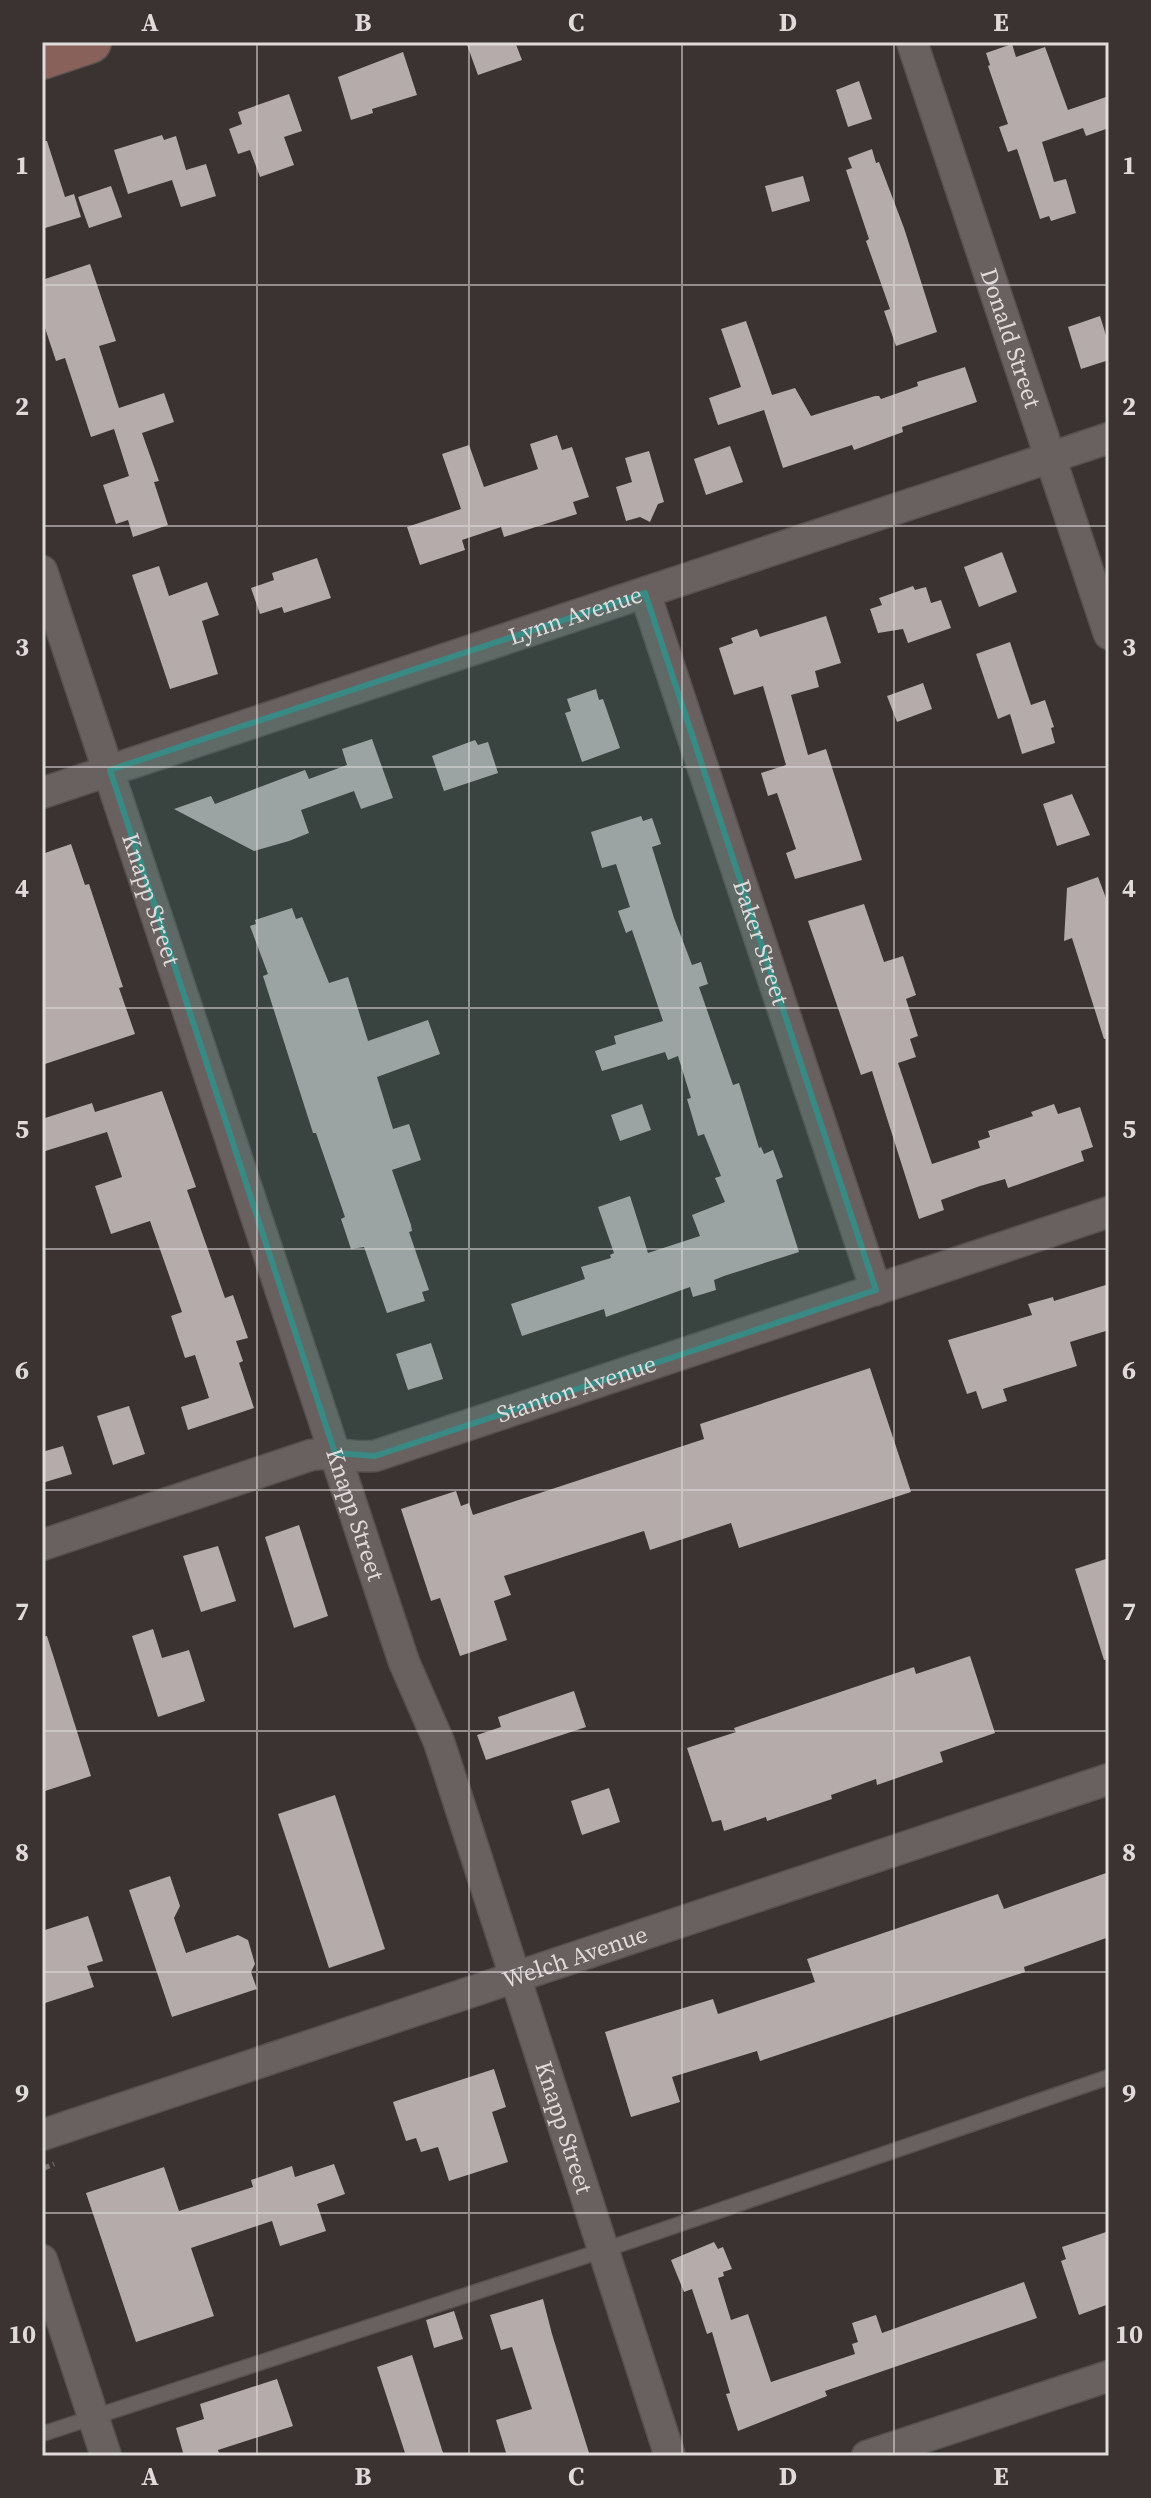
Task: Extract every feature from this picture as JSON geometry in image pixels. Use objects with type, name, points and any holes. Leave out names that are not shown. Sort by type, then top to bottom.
[{"type":"street","points":[[42,58],[90,42]]},
{"type":"street","name":"Donald Street","points":[[912,42],[1109,634]]},
{"type":"street","name":"Lynn Avenue","points":[[42,793],[1109,438]]},
{"type":"street","name":"Knapp Street","points":[[42,571],[404,1662],[439,1742],[670,2456]]},
{"type":"street","name":"Baker Street","points":[[645,593],[876,1290]]},
{"type":"street","name":"Stanton Avenue","points":[[42,1545],[311,1455],[375,1456],[1109,1212]]},
{"type":"street","name":"Welch Avenue","points":[[42,2135],[1109,1779]]},
{"type":"street","points":[[42,2260],[106,2456]]},
{"type":"street","points":[[867,2456],[1109,2376]]},
{"type":"lane","points":[[42,2434],[604,2250],[1109,2077]]},
{"type":"highlighted area","points":[[645,593],[876,1290],[375,1456],[335,1453],[110,770]]},
{"type":"building","points":[[466,42],[515,42],[522,60],[478,75]]},
{"type":"building","points":[[1012,44],[1016,57],[1045,47],[1068,110],[1109,96],[1109,128],[1086,136],[1083,128],[1042,142],[1054,182],[1066,179],[1076,213],[1051,221],[1049,216],[1040,219],[1017,149],[1008,152],[999,127],[1008,124],[986,53]]},
{"type":"building","points":[[403,52],[417,95],[372,109],[373,113],[351,120],[338,77]]},
{"type":"building","points":[[859,81],[872,119],[848,127],[836,90]]},
{"type":"building","points":[[289,94],[302,131],[284,137],[294,165],[260,177],[250,150],[238,154],[229,129],[242,124],[238,112]]},
{"type":"building","points":[[162,135],[164,140],[176,136],[186,170],[206,164],[216,196],[181,207],[172,180],[128,194],[114,150]]},
{"type":"building","points":[[42,141],[47,141],[65,197],[74,194],[81,217],[42,229]]},
{"type":"building","points":[[872,149],[904,228],[937,332],[896,346],[884,311],[890,309],[846,170],[852,168],[848,158]]},
{"type":"building","points":[[803,176],[810,201],[772,212],[765,186]]},
{"type":"building","points":[[111,186],[122,217],[89,228],[78,197]]},
{"type":"building","points":[[90,264],[116,341],[99,346],[119,408],[164,393],[174,422],[142,433],[159,481],[154,482],[168,525],[133,537],[128,520],[116,524],[103,485],[129,476],[114,429],[91,437],[65,358],[56,361],[42,319],[42,280]]},
{"type":"building","points":[[1100,316],[1109,345],[1109,360],[1081,369],[1068,327]]},
{"type":"building","points":[[746,321],[772,395],[795,388],[811,416],[875,396],[881,399],[918,386],[917,382],[965,367],[977,402],[902,427],[903,432],[854,450],[852,445],[783,468],[764,410],[718,425],[709,398],[741,387],[721,329]]},
{"type":"building","points":[[557,435],[562,450],[572,447],[589,497],[573,502],[577,514],[504,537],[501,527],[462,540],[465,550],[420,565],[407,527],[461,509],[442,454],[469,445],[484,487],[538,469],[530,444]]},
{"type":"building","points":[[730,446],[743,482],[706,495],[694,459]]},
{"type":"building","points":[[649,451],[664,502],[658,504],[650,522],[640,517],[626,521],[616,487],[632,482],[625,458]]},
{"type":"building","points":[[1002,552],[1017,592],[979,607],[964,567]]},
{"type":"building","points":[[317,558],[331,598],[284,613],[282,607],[260,614],[251,588],[274,580],[272,573]]},
{"type":"building","points":[[159,566],[169,596],[207,582],[219,615],[202,621],[218,674],[170,689],[132,575]]},
{"type":"building","points":[[913,586],[915,590],[926,587],[931,603],[941,600],[951,628],[908,643],[903,629],[878,633],[870,609],[882,605],[879,598]]},
{"type":"building","points":[[826,616],[841,663],[815,671],[819,687],[791,695],[808,755],[826,749],[862,860],[795,879],[786,853],[796,849],[777,793],[768,796],[761,773],[786,765],[763,686],[734,695],[719,648],[733,643],[731,638],[757,629],[760,637]]},
{"type":"building","points":[[1010,642],[1031,705],[1045,700],[1054,727],[1051,728],[1055,743],[1022,754],[1010,714],[998,719],[976,654]]},
{"type":"building","points":[[923,683],[932,709],[897,722],[887,696]]},
{"type":"building","points":[[596,689],[599,700],[603,699],[620,748],[582,762],[565,713],[571,711],[567,699]]},
{"type":"building","points":[[372,739],[393,798],[361,809],[354,791],[301,810],[309,833],[289,841],[254,851],[174,809],[211,796],[215,804],[305,770],[309,779],[347,765],[342,749]]},
{"type":"building","points":[[475,740],[478,745],[488,742],[498,773],[444,791],[432,756]]},
{"type":"building","points":[[1072,794],[1090,835],[1057,846],[1043,804]]},
{"type":"building","points":[[641,816],[643,821],[652,818],[661,844],[652,847],[692,965],[701,962],[708,984],[699,987],[733,1085],[739,1083],[759,1148],[764,1154],[773,1150],[783,1177],[776,1180],[799,1252],[714,1280],[716,1290],[693,1297],[690,1287],[606,1317],[604,1309],[522,1336],[511,1304],[585,1279],[581,1267],[611,1258],[610,1255],[614,1253],[598,1207],[630,1196],[648,1253],[700,1236],[692,1215],[725,1202],[715,1178],[721,1176],[704,1134],[698,1136],[687,1099],[691,1098],[678,1056],[668,1060],[665,1052],[602,1071],[595,1051],[616,1044],[614,1036],[663,1021],[632,930],[626,933],[618,911],[630,907],[616,864],[602,868],[591,832]]},
{"type":"building","points":[[71,844],[85,885],[89,884],[135,1034],[42,1065],[42,854]]},
{"type":"building","points":[[1098,877],[1109,906],[1109,1038],[1104,1039],[1072,938],[1064,941],[1067,888]]},
{"type":"building","points":[[864,904],[884,962],[903,956],[916,995],[906,999],[918,1036],[910,1039],[916,1057],[898,1063],[932,1164],[980,1148],[978,1141],[990,1137],[988,1131],[1033,1116],[1031,1112],[1054,1104],[1058,1114],[1080,1107],[1093,1147],[1081,1151],[1084,1161],[1008,1188],[1005,1179],[980,1186],[941,1200],[944,1210],[919,1219],[872,1071],[861,1075],[808,921]]},
{"type":"building","points":[[292,908],[296,919],[302,917],[329,983],[348,977],[368,1041],[428,1020],[440,1054],[377,1077],[393,1129],[409,1124],[421,1160],[392,1170],[429,1290],[422,1292],[425,1301],[387,1313],[364,1247],[351,1249],[341,1219],[345,1217],[316,1133],[313,1133],[263,976],[268,974],[250,926],[256,924],[255,920]]},
{"type":"building","points":[[162,1091],[196,1187],[187,1190],[225,1298],[233,1295],[248,1338],[236,1341],[243,1361],[239,1363],[254,1408],[188,1430],[181,1407],[209,1398],[195,1355],[185,1358],[171,1316],[182,1312],[150,1221],[111,1234],[95,1186],[122,1177],[107,1132],[42,1152],[42,1119],[92,1103],[95,1112]]},
{"type":"building","points":[[642,1104],[651,1130],[620,1141],[611,1115]]},
{"type":"building","points":[[1109,1284],[1109,1330],[1070,1342],[1077,1366],[1003,1389],[1007,1401],[982,1409],[976,1391],[967,1394],[948,1340],[1032,1315],[1028,1304],[1053,1297],[1054,1301]]},
{"type":"building","points":[[431,1343],[443,1379],[408,1390],[396,1354]]},
{"type":"building","points":[[870,1368],[911,1492],[739,1548],[731,1523],[650,1550],[644,1531],[504,1576],[511,1595],[494,1601],[507,1640],[460,1656],[440,1598],[431,1601],[401,1509],[456,1491],[461,1506],[469,1503],[473,1515],[704,1439],[700,1424]]},
{"type":"building","points":[[129,1406],[145,1454],[113,1465],[97,1416]]},
{"type":"building","points":[[63,1446],[72,1474],[42,1483],[42,1452]]},
{"type":"building","points":[[299,1525],[328,1616],[294,1628],[265,1537]]},
{"type":"building","points":[[218,1546],[236,1601],[201,1612],[183,1556]]},
{"type":"building","points":[[1109,1558],[1109,1659],[1104,1660],[1075,1569]]},
{"type":"building","points":[[153,1629],[162,1658],[189,1650],[205,1701],[158,1717],[132,1636]]},
{"type":"building","points":[[47,1636],[91,1776],[42,1792],[42,1637]]},
{"type":"building","points":[[970,1656],[995,1733],[940,1752],[943,1762],[877,1785],[876,1779],[831,1795],[832,1799],[767,1821],[766,1817],[724,1831],[721,1820],[712,1822],[687,1748],[736,1732],[734,1728],[914,1667],[916,1674]]},
{"type":"building","points":[[574,1691],[586,1727],[486,1760],[477,1735],[501,1727],[498,1717]]},
{"type":"building","points":[[609,1788],[620,1822],[582,1835],[571,1801]]},
{"type":"building","points":[[335,1795],[385,1949],[329,1968],[278,1814]]},
{"type":"building","points":[[1109,1872],[1109,1937],[1024,1967],[1025,1972],[760,2061],[757,2051],[672,2077],[680,2102],[631,2117],[605,2032],[713,1999],[718,2014],[815,1982],[807,1959],[998,1894],[1004,1909]]},
{"type":"building","points":[[170,1876],[180,1906],[174,1918],[186,1953],[238,1935],[248,1940],[255,1964],[251,1972],[257,1989],[172,2017],[129,1890]]},
{"type":"building","points":[[88,1916],[103,1961],[87,1966],[94,1987],[42,2004],[42,1931]]},
{"type":"building","points":[[494,2069],[506,2107],[492,2112],[508,2162],[449,2181],[438,2147],[421,2152],[416,2138],[406,2141],[393,2102]]},
{"type":"building","points":[[334,2164],[345,2194],[317,2204],[326,2231],[280,2246],[272,2221],[191,2248],[214,2316],[136,2342],[86,2193],[164,2167],[179,2211],[253,2187],[251,2180],[292,2166],[295,2177]]},
{"type":"building","points":[[1109,2231],[1109,2304],[1079,2315],[1061,2261],[1066,2259],[1062,2247]]},
{"type":"building","points":[[714,2242],[718,2249],[723,2247],[732,2269],[718,2278],[731,2320],[748,2314],[771,2382],[855,2354],[852,2344],[858,2342],[852,2323],[876,2315],[882,2333],[1024,2282],[1037,2318],[825,2391],[827,2396],[738,2431],[712,2332],[707,2334],[692,2289],[684,2292],[671,2260]]},
{"type":"building","points":[[543,2299],[590,2456],[507,2456],[496,2420],[532,2409],[512,2347],[501,2350],[490,2315]]},
{"type":"building","points":[[454,2311],[463,2339],[434,2348],[426,2320]]},
{"type":"building","points":[[412,2355],[444,2456],[406,2456],[377,2367]]},
{"type":"building","points":[[277,2379],[293,2426],[218,2450],[220,2456],[184,2456],[176,2428],[204,2419],[200,2404]]}]
